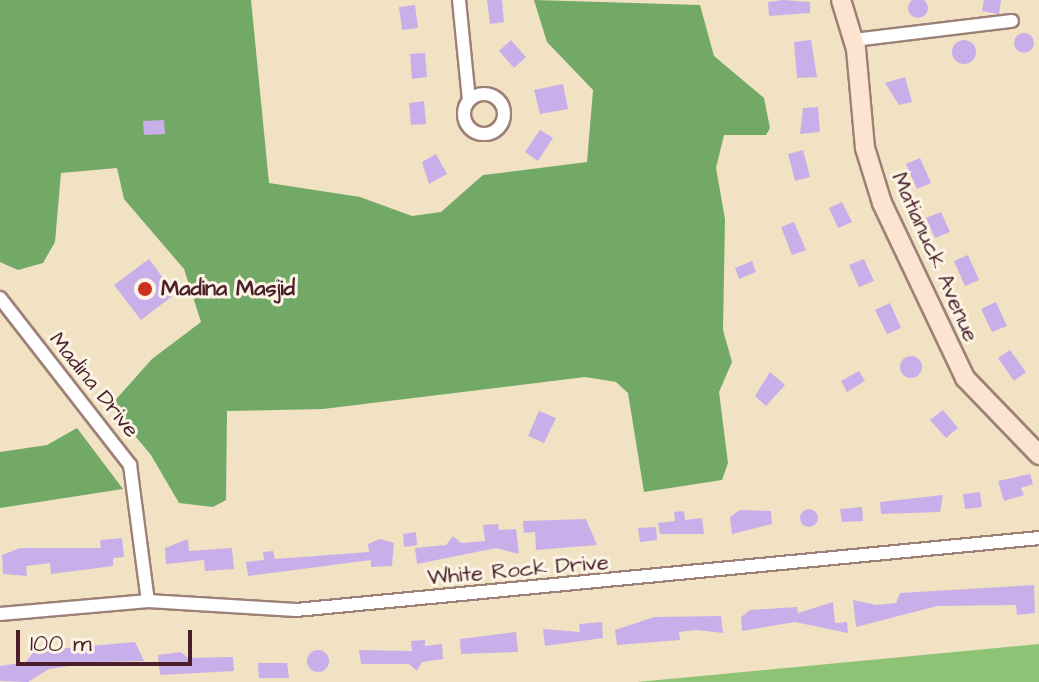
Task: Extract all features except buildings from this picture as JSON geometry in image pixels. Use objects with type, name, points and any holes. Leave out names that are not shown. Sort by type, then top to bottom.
[{"type":"street","points":[[459,0],[469,100]]},
{"type":"street","name":"Matianuck Avenue","points":[[841,0],[854,40],[865,148],[888,218],[965,378],[1039,455]]},
{"type":"street","points":[[854,40],[1012,21]]},
{"type":"street","name":"Madina Drive","points":[[0,298],[130,465],[148,601]]},
{"type":"street","name":"White Rock Drive","points":[[0,614],[148,601],[296,610],[1039,538]]},
{"type":"green space","points":[[0,0],[251,0],[269,183],[360,197],[412,216],[441,212],[483,175],[587,162],[593,90],[547,42],[534,0],[700,5],[714,56],[764,98],[770,128],[766,135],[724,135],[716,168],[725,219],[723,330],[732,362],[719,392],[728,463],[722,480],[644,492],[628,393],[616,382],[585,377],[323,409],[227,411],[226,500],[213,507],[179,503],[151,455],[110,406],[152,359],[201,322],[184,269],[124,199],[117,168],[61,173],[55,242],[43,263],[18,270],[0,262]]},
{"type":"green space","points":[[77,428],[123,489],[0,508],[0,452],[47,445]]},
{"type":"green space","points":[[1039,644],[1039,682],[637,682],[691,677]]},
{"type":"place","name":"Madina Masjid","points":[[145,289]]}]
